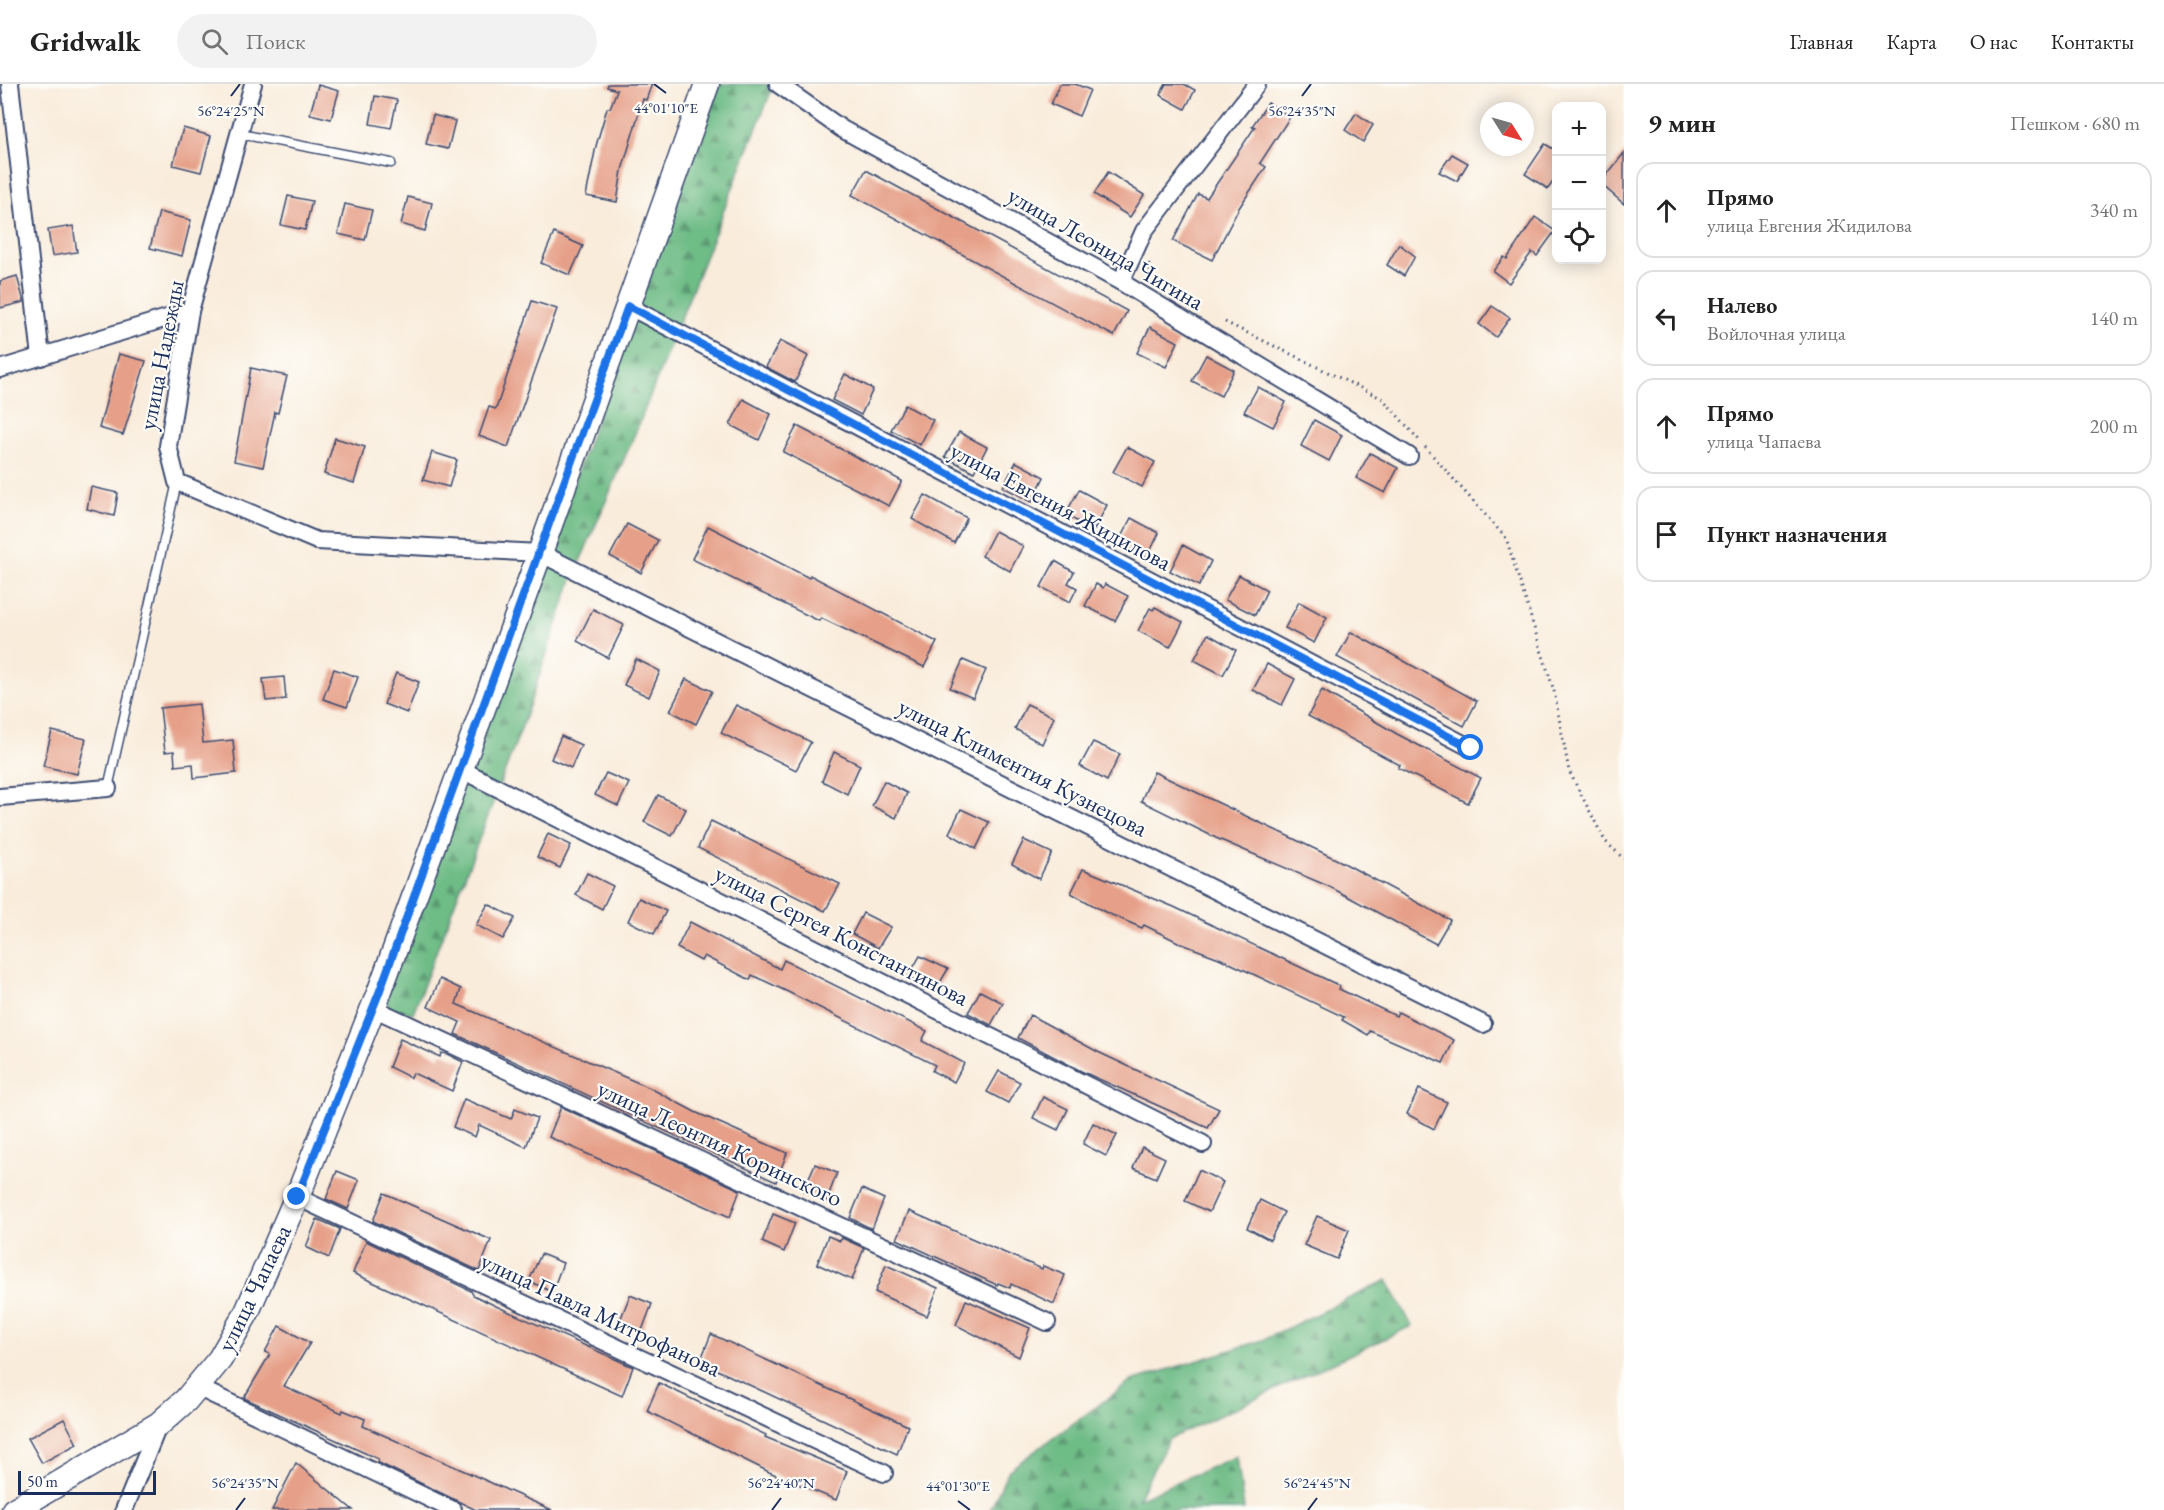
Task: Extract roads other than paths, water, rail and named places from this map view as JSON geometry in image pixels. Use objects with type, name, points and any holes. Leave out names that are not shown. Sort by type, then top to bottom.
[{"type":"street","points":[[10,84],[41,357]]},
{"type":"street","name":"улица Надежды","points":[[177,482],[168,446],[190,311],[253,84]]},
{"type":"street","name":"улица Чапаева","points":[[14,1510],[159,1424],[197,1387],[233,1340],[297,1197],[373,1008],[540,553],[707,84]]},
{"type":"street","name":"улица Леонида Чигина","points":[[778,84],[842,129],[1121,282],[1409,456]]},
{"type":"street","points":[[1121,282],[1144,231],[1257,84]]},
{"type":"street","name":"улица Евгения Жидилова","points":[[628,306],[1471,748]]},
{"type":"street","points":[[0,369],[190,311]]},
{"type":"street","points":[[177,482],[317,541],[540,553]]},
{"type":"street","name":"улица Климентия Кузнецова","points":[[540,553],[1483,1024]]},
{"type":"street","name":"улица Сергея Константинова","points":[[460,769],[1203,1144]]},
{"type":"street","points":[[0,797],[108,788]]},
{"type":"street","name":"улица Леонтия Коринского","points":[[373,1008],[1047,1322]]},
{"type":"street","name":"улица Павла Митрофанова","points":[[297,1197],[884,1473]]},
{"type":"street","points":[[197,1387],[453,1510]]},
{"type":"street","points":[[124,1510],[159,1424]]},
{"type":"lane","points":[[240,134],[391,163]]},
{"type":"lane","points":[[108,788],[177,482]]}]
